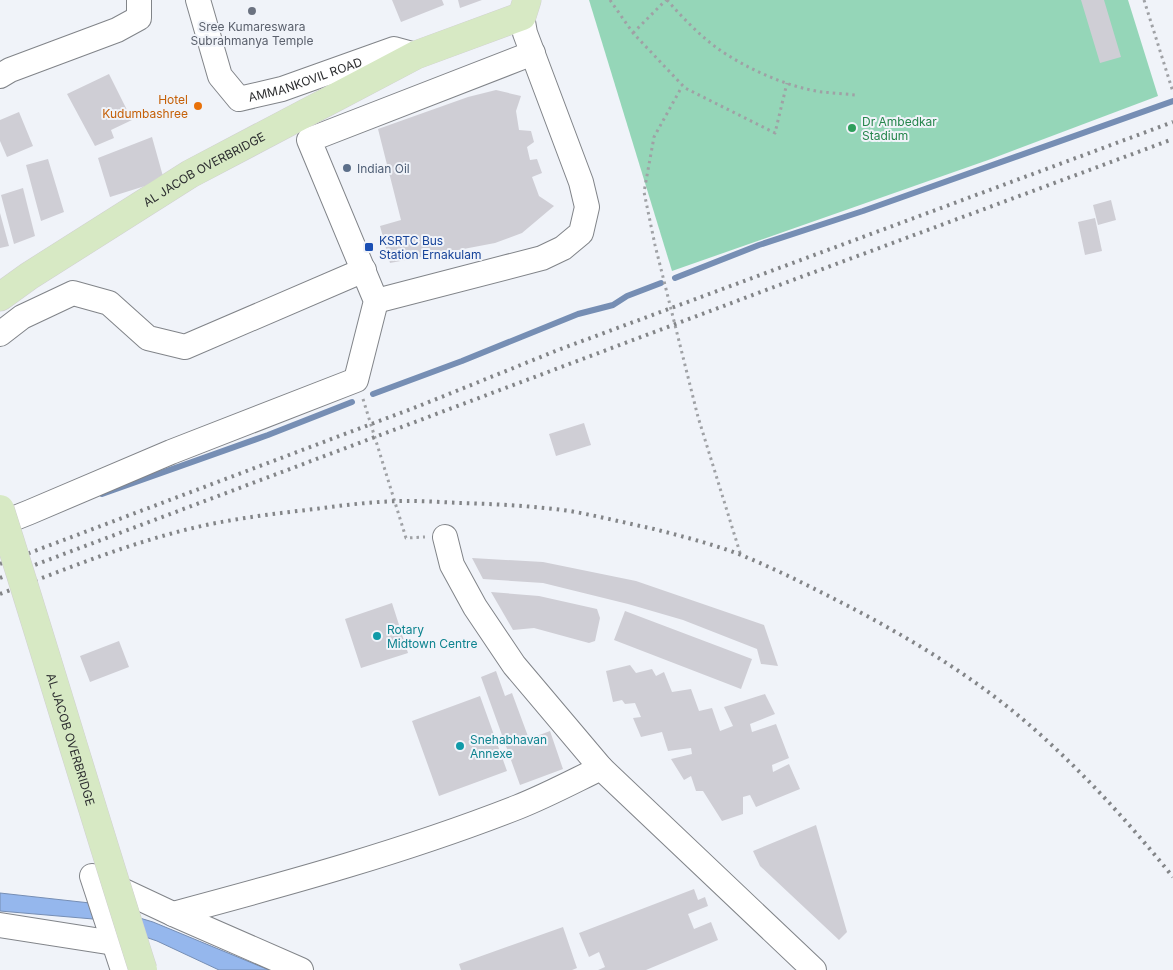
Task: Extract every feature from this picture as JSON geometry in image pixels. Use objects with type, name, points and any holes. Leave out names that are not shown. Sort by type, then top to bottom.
[{"type":"main road","name":"AL JACOB OVERBRIDGE","points":[[0,298],[29,276],[190,174],[416,55],[524,8]]},
{"type":"main road","name":"AL JACOB OVERBRIDGE","points":[[0,509],[143,970]]},
{"type":"street","points":[[0,76],[10,70],[117,30],[139,18],[139,0]]},
{"type":"street","name":"AMMANKOVIL ROAD","points":[[198,0],[220,76],[239,99],[282,89],[394,49],[416,55]]},
{"type":"street","points":[[376,302],[542,258],[563,248],[580,233],[587,207],[581,182],[525,33],[524,8]]},
{"type":"street","points":[[0,524],[171,452],[356,380],[376,302],[309,140],[533,53]]},
{"type":"street","points":[[0,334],[22,316],[73,293],[109,303],[148,338],[185,348],[364,270]]},
{"type":"street","points":[[444,537],[452,565],[475,607],[514,665],[601,768],[814,970]]},
{"type":"street","points":[[173,914],[316,875],[420,842],[520,807],[601,768]]},
{"type":"street","points":[[123,970],[92,876],[301,970]]},
{"type":"street","points":[[0,925],[113,938]]},
{"type":"path","points":[[610,0],[633,33],[685,88],[776,133],[787,83]]},
{"type":"path","points":[[633,33],[666,0],[690,25],[717,48],[746,65],[787,83],[821,92],[856,95]]},
{"type":"path","points":[[1144,0],[1173,92]]},
{"type":"path","points":[[680,90],[654,137],[644,192],[655,245],[698,417],[741,556]]},
{"type":"path","points":[[356,380],[406,538],[444,537]]},
{"type":"green space","name":"Dr Ambedkar Stadium","points":[[589,0],[1128,0],[1158,96],[991,159],[672,271]]},
{"type":"water","points":[[0,893],[90,903],[153,922],[269,970],[219,970],[157,941],[93,919],[0,911]]},
{"type":"building","points":[[392,0],[442,0],[444,5],[401,22]]},
{"type":"building","points":[[458,0],[482,0],[460,8]]},
{"type":"building","points":[[1081,0],[1104,0],[1121,57],[1100,63]]},
{"type":"building","points":[[109,74],[132,120],[111,130],[114,138],[95,146],[67,94]]},
{"type":"building","points":[[496,90],[521,96],[516,111],[519,130],[531,131],[534,142],[527,147],[530,160],[537,159],[542,173],[532,177],[539,196],[554,206],[522,233],[495,243],[390,263],[380,226],[401,220],[378,129],[468,97]]},
{"type":"building","points":[[19,112],[33,146],[7,157],[0,141],[0,120]]},
{"type":"building","points":[[152,137],[164,180],[110,197],[98,158]]},
{"type":"building","points":[[48,159],[64,212],[41,221],[26,165]]},
{"type":"building","points":[[23,188],[35,236],[14,244],[1,195]]},
{"type":"building","points":[[1111,200],[1116,220],[1098,225],[1093,205]]},
{"type":"building","points":[[0,213],[9,246],[0,248]]},
{"type":"building","points":[[1095,218],[1102,251],[1085,255],[1078,222]]},
{"type":"building","points":[[584,423],[591,445],[556,456],[549,434]]},
{"type":"building","points":[[472,558],[543,562],[636,581],[764,625],[778,666],[761,664],[757,649],[683,620],[543,583],[483,579]]},
{"type":"building","points":[[491,592],[539,596],[597,609],[600,618],[595,641],[589,643],[534,628],[513,630]]},
{"type":"building","name":"Rotary Midtown Centre","points":[[392,603],[408,653],[361,668],[345,619]]},
{"type":"building","points":[[625,611],[752,659],[741,689],[614,640]]},
{"type":"building","points":[[119,641],[129,667],[90,682],[80,656]]},
{"type":"building","points":[[630,665],[636,673],[652,669],[656,676],[664,672],[672,692],[691,689],[699,711],[712,708],[720,731],[733,726],[724,707],[765,694],[775,714],[750,724],[752,732],[776,724],[789,758],[772,765],[773,772],[789,764],[800,789],[756,807],[750,795],[743,797],[743,814],[722,821],[703,791],[696,791],[691,776],[684,780],[671,759],[692,754],[691,748],[668,751],[662,732],[641,737],[633,718],[641,717],[635,703],[625,704],[622,700],[613,702],[606,671]]},
{"type":"building","points":[[496,671],[505,696],[512,693],[529,739],[550,731],[563,769],[520,785],[481,677]]},
{"type":"building","name":"Snehabhavan Annexe","points":[[480,696],[507,771],[439,796],[412,721]]},
{"type":"building","points":[[816,825],[847,932],[839,940],[760,866],[753,851]]},
{"type":"building","points":[[694,889],[698,900],[705,897],[708,906],[688,914],[694,929],[711,922],[718,940],[646,970],[598,970],[605,967],[599,952],[589,957],[579,933]]},
{"type":"building","points":[[563,927],[577,968],[572,970],[461,970],[459,964]]},
{"type":"waterway","points":[[675,278],[759,245],[863,211],[1173,101]]},
{"type":"waterway","points":[[373,394],[462,361],[578,314],[613,305],[627,296],[661,283]]},
{"type":"waterway","points":[[102,494],[268,435],[352,402]]},
{"type":"railway","points":[[0,564],[419,406],[558,350],[1173,122]]},
{"type":"railway","points":[[0,578],[1173,139]]},
{"type":"railway","points":[[0,594],[104,555],[184,530],[250,517],[361,504],[413,501],[529,507],[570,511],[654,529],[726,549],[778,571],[872,619],[945,662],[1013,711],[1053,746],[1106,800],[1173,877]]},
{"type":"place","name":"Sree Kumareswara Subrahmanya Temple","points":[[252,11]]},
{"type":"place","name":"Hotel Kudumbashree","points":[[198,106]]},
{"type":"place","name":"Dr Ambedkar Stadium","points":[[852,128]]},
{"type":"place","name":"Indian Oil","points":[[347,168]]},
{"type":"place","name":"KSRTC Bus Station Ernakulam","points":[[369,247]]},
{"type":"place","name":"Rotary Midtown Centre","points":[[377,636]]},
{"type":"place","name":"Snehabhavan Annexe","points":[[460,746]]}]
